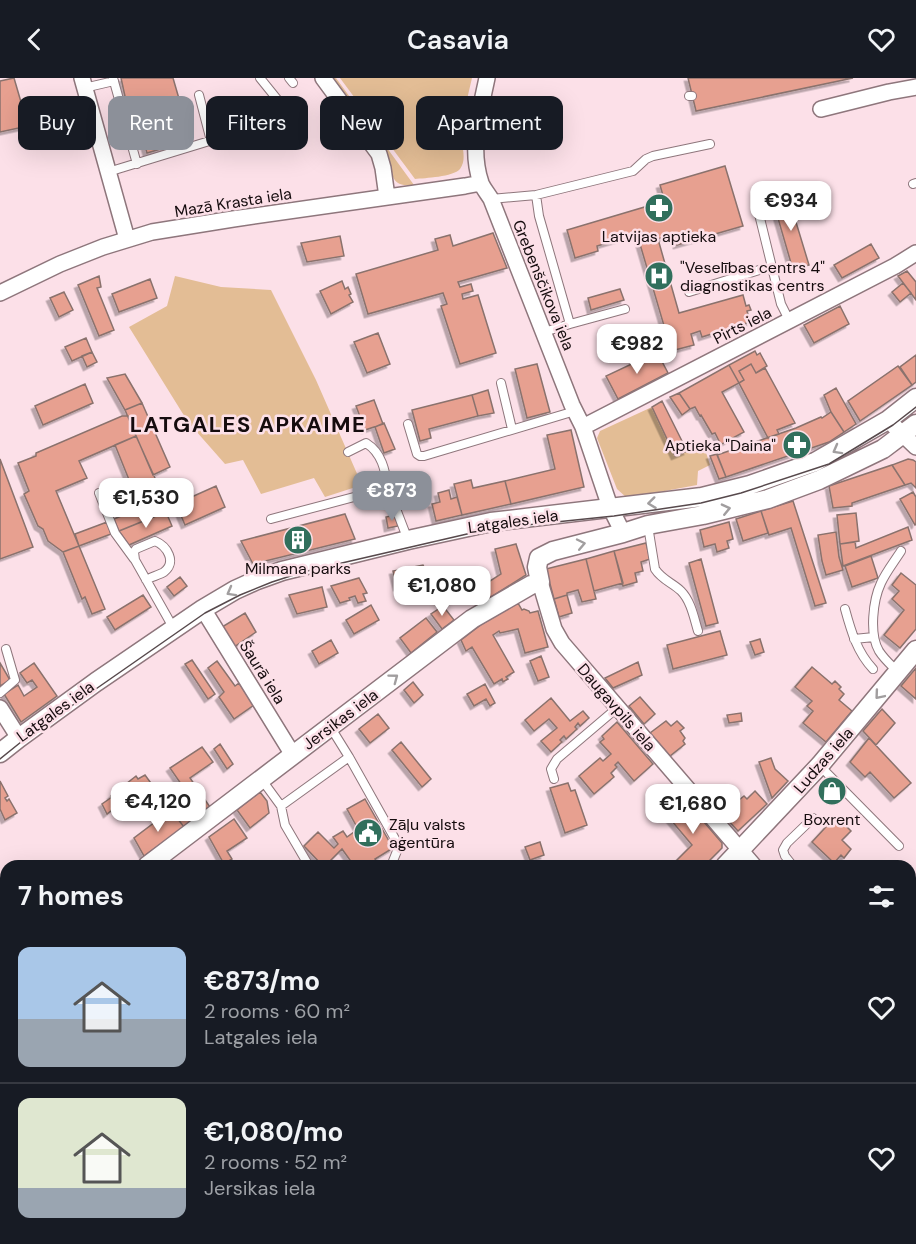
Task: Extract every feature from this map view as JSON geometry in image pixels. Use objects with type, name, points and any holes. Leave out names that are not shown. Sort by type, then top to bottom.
[{"type":"street","points":[[323,78],[379,154],[387,197]]},
{"type":"street","name":"Grebenščikova iela","points":[[488,78],[476,127],[477,162],[481,183],[583,427],[610,507],[623,533]]},
{"type":"street","points":[[83,83],[127,239]]},
{"type":"street","points":[[821,109],[916,87]]},
{"type":"street","name":"Mazā Krasta iela","points":[[0,293],[60,264],[152,232],[481,183]]},
{"type":"street","name":"Pirts iela","points":[[583,427],[916,253]]},
{"type":"street","name":"Latgales iela","points":[[0,753],[96,682],[203,609],[257,580],[282,571],[491,522],[702,497],[750,485],[815,462],[888,420],[916,398]]},
{"type":"street","points":[[888,420],[912,435]]},
{"type":"street","name":"Latgales iela","points":[[539,558],[553,550],[648,525],[703,515],[768,499],[819,480],[912,435]]},
{"type":"street","name":"Daugavpils iela","points":[[539,558],[537,567],[540,582],[554,629],[562,643],[749,860]]},
{"type":"street","name":"Jersikas iela","points":[[155,860],[472,619],[540,582]]},
{"type":"street","name":"Šaurā iela","points":[[203,609],[293,755]]},
{"type":"street","name":"Ludzas iela","points":[[730,860],[820,765],[916,650]]},
{"type":"street","points":[[0,708],[19,738]]},
{"type":"lane","points":[[260,78],[275,96]]},
{"type":"lane","points":[[83,83],[113,79],[138,164]]},
{"type":"lane","points":[[198,95],[206,123]]},
{"type":"lane","points":[[108,172],[206,143]]},
{"type":"lane","points":[[490,200],[536,195],[633,171],[653,156],[710,144]]},
{"type":"lane","points":[[536,195],[539,216],[570,324]]},
{"type":"lane","points":[[757,206],[781,304],[789,320]]},
{"type":"lane","points":[[689,292],[772,266]]},
{"type":"lane","points":[[544,332],[625,309]]},
{"type":"lane","points":[[501,383],[512,429]]},
{"type":"lane","points":[[408,424],[417,454],[420,456],[575,411]]},
{"type":"lane","points":[[348,452],[366,443],[372,447],[384,465],[388,488],[408,540]]},
{"type":"lane","points":[[271,519],[388,488]]},
{"type":"lane","points":[[99,493],[115,533],[135,560],[174,629]]},
{"type":"lane","points":[[648,525],[655,569],[686,598],[698,631]]},
{"type":"lane","points":[[135,560],[136,549],[155,541],[163,544],[167,549],[170,560],[165,571],[146,580]]},
{"type":"lane","points":[[898,672],[878,650],[874,637],[874,621],[876,596],[882,581],[901,551]]},
{"type":"lane","points":[[845,609],[854,639],[864,659],[873,669]]},
{"type":"lane","points":[[854,639],[874,637]]},
{"type":"lane","points":[[0,693],[15,680],[6,649]]},
{"type":"lane","points":[[554,779],[551,769],[557,759],[617,708]]},
{"type":"lane","points":[[330,726],[399,846],[393,860]]},
{"type":"lane","points":[[281,806],[349,757]]},
{"type":"lane","points":[[820,765],[899,846]]},
{"type":"lane","points":[[262,779],[281,806],[285,825],[305,860]]},
{"type":"lane","points":[[788,860],[783,850],[787,843],[813,818]]},
{"type":"shaded area","points":[[331,78],[336,78],[349,96],[344,96]]},
{"type":"shaded area","points":[[340,78],[472,78],[468,96],[416,96],[416,150],[463,150],[462,166],[456,172],[432,178],[415,179],[393,150],[404,150],[404,96],[353,96]]},
{"type":"shaded area","points":[[385,150],[388,150],[414,185],[399,184],[395,181]]},
{"type":"shaded area","points":[[175,276],[221,287],[271,290],[316,380],[362,485],[325,497],[314,478],[261,494],[243,460],[225,464],[188,422],[129,327],[167,306]]},
{"type":"shaded area","points":[[652,407],[675,455],[703,443],[710,465],[698,471],[697,485],[627,498],[617,489],[597,438],[600,431]]},
{"type":"building","points":[[14,78],[19,96],[18,128],[0,132],[0,81]]},
{"type":"building","points":[[121,78],[173,78],[178,96],[125,96]]},
{"type":"building","points":[[688,78],[853,78],[696,111]]},
{"type":"building","name":"\"Veselības centrs 4\" diagnostikas centrs","points":[[725,166],[743,226],[677,245],[674,234],[658,239],[679,313],[743,295],[746,306],[749,305],[751,310],[747,311],[750,322],[702,337],[700,331],[691,334],[694,345],[671,351],[668,340],[658,343],[653,336],[665,329],[637,234],[597,246],[598,251],[575,258],[567,230],[648,206],[650,211],[666,206],[660,185]]},
{"type":"building","points":[[792,196],[795,207],[792,209],[809,265],[793,270],[773,201]]},
{"type":"building","points":[[493,233],[507,268],[458,282],[460,287],[471,284],[473,291],[462,294],[463,299],[478,295],[496,353],[460,364],[441,306],[447,304],[443,293],[368,314],[356,274],[438,250],[435,239],[450,235],[453,246]]},
{"type":"building","points":[[340,236],[344,256],[307,262],[301,243]]},
{"type":"building","points":[[871,244],[879,258],[842,278],[834,265]]},
{"type":"building","points":[[907,271],[916,282],[916,300],[898,276]]},
{"type":"building","points":[[99,276],[101,287],[97,288],[114,330],[99,336],[78,285]]},
{"type":"building","points":[[150,279],[157,298],[119,312],[112,294]]},
{"type":"building","points":[[342,281],[345,289],[348,287],[353,302],[331,314],[320,291]]},
{"type":"building","points":[[903,283],[911,293],[900,302],[892,292]]},
{"type":"building","points":[[620,289],[624,300],[591,310],[588,298]]},
{"type":"building","points":[[64,292],[73,310],[59,317],[50,298]]},
{"type":"building","points":[[840,306],[849,324],[814,343],[804,325]]},
{"type":"building","points":[[378,333],[390,364],[367,373],[354,342]]},
{"type":"building","points":[[86,338],[92,352],[72,361],[65,347]]},
{"type":"building","points":[[755,351],[757,355],[760,353],[767,366],[756,373],[751,364],[739,371],[744,380],[739,383],[729,365]]},
{"type":"building","points":[[92,352],[97,362],[87,367],[82,356]]},
{"type":"building","points":[[657,352],[668,373],[618,399],[606,376]]},
{"type":"building","points":[[916,355],[916,382],[912,385],[900,367]]},
{"type":"building","points":[[537,364],[550,412],[527,418],[515,369]]},
{"type":"building","points":[[751,364],[756,373],[765,368],[795,423],[777,430],[779,434],[768,438],[739,383],[744,380],[739,371]]},
{"type":"building","points":[[729,365],[739,383],[722,392],[744,432],[722,444],[715,433],[712,434],[695,407],[690,409],[679,393]]},
{"type":"building","points":[[898,366],[912,385],[860,421],[848,401]]},
{"type":"building","points":[[125,374],[142,403],[125,410],[107,378]]},
{"type":"building","points":[[85,384],[93,403],[43,425],[35,406]]},
{"type":"building","points":[[836,388],[856,424],[844,432],[831,412],[824,395]]},
{"type":"building","points":[[488,390],[494,413],[478,416],[472,395]]},
{"type":"building","points":[[679,393],[690,409],[682,415],[670,397]]},
{"type":"building","points":[[472,395],[478,416],[429,429],[431,438],[420,441],[412,410]]},
{"type":"building","points":[[374,400],[383,424],[365,430],[356,406]]},
{"type":"building","points":[[662,401],[687,451],[675,456],[652,407]]},
{"type":"building","points":[[142,403],[170,467],[153,475],[125,410]]},
{"type":"building","points":[[831,412],[844,432],[829,442],[726,477],[717,455],[796,428]]},
{"type":"building","points":[[122,416],[128,416],[136,436],[79,461],[87,478],[56,491],[79,546],[63,552],[48,541],[43,529],[38,526],[24,494],[29,491],[18,463]]},
{"type":"building","points":[[384,423],[395,449],[384,453],[375,427]]},
{"type":"building","points":[[571,430],[584,487],[511,504],[505,481],[555,469],[547,435]]},
{"type":"building","points":[[136,436],[164,498],[140,507],[115,445]]},
{"type":"building","points":[[717,454],[726,477],[719,479],[710,456]]},
{"type":"building","points":[[0,459],[33,547],[0,559]]},
{"type":"building","points":[[908,459],[916,462],[916,488],[911,483],[905,485],[892,465]]},
{"type":"building","points":[[892,465],[905,485],[852,503],[852,506],[833,508],[829,486]]},
{"type":"building","points":[[471,480],[473,488],[505,481],[511,504],[462,515],[454,484]]},
{"type":"building","points":[[216,486],[225,507],[185,525],[176,504]]},
{"type":"building","points":[[449,490],[451,499],[457,497],[462,515],[436,521],[432,504],[440,502],[438,493]]},
{"type":"building","points":[[913,492],[916,497],[915,525],[900,499]]},
{"type":"building","points":[[162,499],[168,511],[119,531],[114,519]]},
{"type":"building","points":[[793,501],[826,603],[815,606],[791,528],[769,535],[761,511]]},
{"type":"building","points":[[761,511],[768,533],[743,541],[736,519]]},
{"type":"building","points":[[166,512],[172,526],[129,545],[119,531]]},
{"type":"building","points":[[856,513],[859,541],[840,544],[837,515]]},
{"type":"building","name":"Milmana parks","points":[[345,514],[355,539],[253,564],[241,541]]},
{"type":"building","points":[[395,515],[398,526],[388,528],[386,517]]},
{"type":"building","points":[[107,522],[111,534],[79,546],[75,534]]},
{"type":"building","points":[[729,522],[733,539],[727,541],[729,548],[717,552],[715,544],[704,547],[700,530]]},
{"type":"building","points":[[908,527],[912,540],[843,566],[840,544],[855,542],[856,548]]},
{"type":"building","points":[[836,532],[843,570],[826,575],[818,535]]},
{"type":"building","points":[[646,543],[650,559],[641,562],[643,571],[635,573],[637,582],[623,586],[614,551]]},
{"type":"building","points":[[516,544],[526,575],[483,602],[476,590],[501,574],[495,549]]},
{"type":"building","points":[[79,546],[105,609],[92,614],[85,597],[82,599],[63,552]]},
{"type":"building","points":[[614,551],[623,583],[594,591],[586,559]]},
{"type":"building","points":[[871,556],[878,578],[852,587],[845,566]]},
{"type":"building","points":[[586,559],[596,599],[582,602],[578,590],[554,599],[546,569]]},
{"type":"building","points":[[701,559],[718,623],[706,626],[689,563]]},
{"type":"building","points":[[423,565],[430,579],[420,582],[422,590],[409,593],[407,584],[397,587],[393,571]]},
{"type":"building","points":[[901,573],[916,585],[916,629],[900,648],[884,635],[904,610],[892,599],[899,591],[892,585]]},
{"type":"building","points":[[180,577],[187,586],[174,596],[167,587]]},
{"type":"building","points":[[359,578],[367,593],[363,594],[366,601],[358,603],[355,596],[340,603],[331,586]]},
{"type":"building","points":[[322,587],[327,607],[297,614],[289,595]]},
{"type":"building","points":[[143,595],[151,607],[115,630],[107,617]]},
{"type":"building","points":[[567,595],[572,613],[559,617],[554,599]]},
{"type":"building","points":[[518,603],[522,610],[530,613],[538,611],[548,647],[525,653],[518,629],[500,633],[499,631],[493,635],[514,672],[503,682],[502,679],[494,684],[472,647],[466,651],[461,640],[482,624]]},
{"type":"building","points":[[371,605],[379,620],[354,634],[346,620]]},
{"type":"building","points":[[443,606],[454,620],[442,629],[431,614]]},
{"type":"building","points":[[245,613],[256,632],[234,647],[222,627]]},
{"type":"building","points":[[426,618],[437,632],[411,653],[400,638]]},
{"type":"building","points":[[720,631],[727,655],[673,669],[667,645]]},
{"type":"building","points":[[760,639],[764,652],[755,655],[750,642]]},
{"type":"building","points":[[331,640],[338,653],[319,664],[312,651]]},
{"type":"building","points":[[541,656],[549,677],[538,681],[530,661]]},
{"type":"building","points":[[192,660],[215,694],[208,699],[185,664]]},
{"type":"building","points":[[217,661],[235,686],[239,683],[254,705],[234,719],[219,697],[224,692],[208,668]]},
{"type":"building","points":[[638,662],[642,675],[613,688],[605,678]]},
{"type":"building","points":[[0,663],[10,680],[0,686]]},
{"type":"building","points":[[34,663],[57,696],[21,722],[4,694],[18,685],[24,696],[37,687],[32,680],[27,683],[20,673]]},
{"type":"building","points":[[812,667],[832,684],[835,681],[841,687],[839,689],[844,694],[839,700],[852,711],[826,742],[803,723],[813,711],[807,706],[812,701],[795,687]]},
{"type":"building","points":[[916,668],[916,699],[901,686]]},
{"type":"building","points":[[413,682],[423,695],[414,703],[404,690]]},
{"type":"building","points":[[485,684],[495,703],[490,706],[486,699],[474,706],[467,694]]},
{"type":"building","points":[[640,697],[655,714],[644,724],[629,706]]},
{"type":"building","points":[[551,698],[570,721],[583,711],[589,718],[580,726],[578,723],[575,727],[577,729],[566,739],[564,736],[560,740],[562,742],[551,752],[541,741],[557,728],[549,719],[534,731],[525,720]]},
{"type":"building","points":[[882,709],[895,723],[876,745],[863,731]]},
{"type":"building","points":[[741,713],[742,721],[729,723],[727,715]]},
{"type":"building","points":[[378,714],[389,728],[370,743],[359,729]]},
{"type":"building","points":[[666,721],[671,726],[677,721],[684,728],[680,731],[685,738],[683,741],[685,744],[670,756],[650,733]]},
{"type":"building","points":[[617,722],[653,764],[634,781],[618,762],[615,765],[617,767],[611,773],[614,777],[594,794],[579,776],[600,758],[603,761],[611,754],[600,742],[604,739],[602,736]]},
{"type":"building","points":[[869,738],[911,783],[894,798],[870,772],[865,777],[850,762]]},
{"type":"building","points":[[401,742],[431,779],[422,787],[392,750]]},
{"type":"building","points":[[220,744],[233,764],[227,769],[214,749]]},
{"type":"building","points":[[202,747],[213,762],[190,778],[210,807],[201,813],[170,768]]},
{"type":"building","points":[[771,758],[775,769],[788,781],[772,798],[759,762]]},
{"type":"building","points":[[145,775],[156,790],[122,816],[111,796],[136,776],[138,779]]},
{"type":"building","points":[[0,781],[8,796],[5,798],[7,801],[9,799],[17,813],[5,820],[0,809]]},
{"type":"building","points":[[568,783],[571,791],[575,790],[587,825],[565,833],[550,788]]},
{"type":"building","points":[[755,791],[767,804],[738,831],[714,805],[726,794],[728,797],[733,793],[739,800],[744,796],[747,799]]},
{"type":"building","points":[[260,792],[267,801],[269,813],[250,828],[237,810]]},
{"type":"building","points":[[112,797],[117,806],[107,814],[102,804]]},
{"type":"building","name":"Zāļu valsts aģentūra","points":[[365,799],[393,848],[376,860],[350,860],[342,849],[331,860],[317,860],[304,846],[318,832],[334,848],[338,844],[333,837],[343,831],[347,837],[358,829],[347,809]]},
{"type":"building","points":[[686,801],[722,843],[722,848],[710,860],[677,860],[692,845],[660,807]]},
{"type":"building","points":[[182,804],[185,808],[188,806],[196,817],[184,827],[170,809]]},
{"type":"building","points":[[171,810],[184,827],[144,856],[134,838]]},
{"type":"building","points":[[836,816],[851,831],[842,840],[851,849],[844,858],[841,855],[837,860],[831,860],[812,842]]},
{"type":"building","points":[[234,819],[247,838],[227,851],[232,859],[222,860],[209,837]]},
{"type":"building","points":[[540,842],[544,855],[530,860],[525,847]]},
{"type":"tram line","points":[[0,759],[205,613],[272,582],[303,572],[467,534],[701,503],[741,493],[829,464],[893,425],[916,407]]},
{"type":"place","name":"Latvijas aptieka","points":[[659,208]]},
{"type":"place","name":"\"Veselības centrs 4\" diagnostikas centrs","points":[[659,276]]},
{"type":"place","name":"Aptieka \"Daina\"","points":[[797,445]]},
{"type":"place","name":"Milmana parks","points":[[298,540]]},
{"type":"place","name":"Boxrent","points":[[832,791]]},
{"type":"place","name":"Zāļu valsts aģentūra","points":[[368,833]]},
{"type":"district","name":"LATGALES APKAIME","points":[[248,424]]}]
